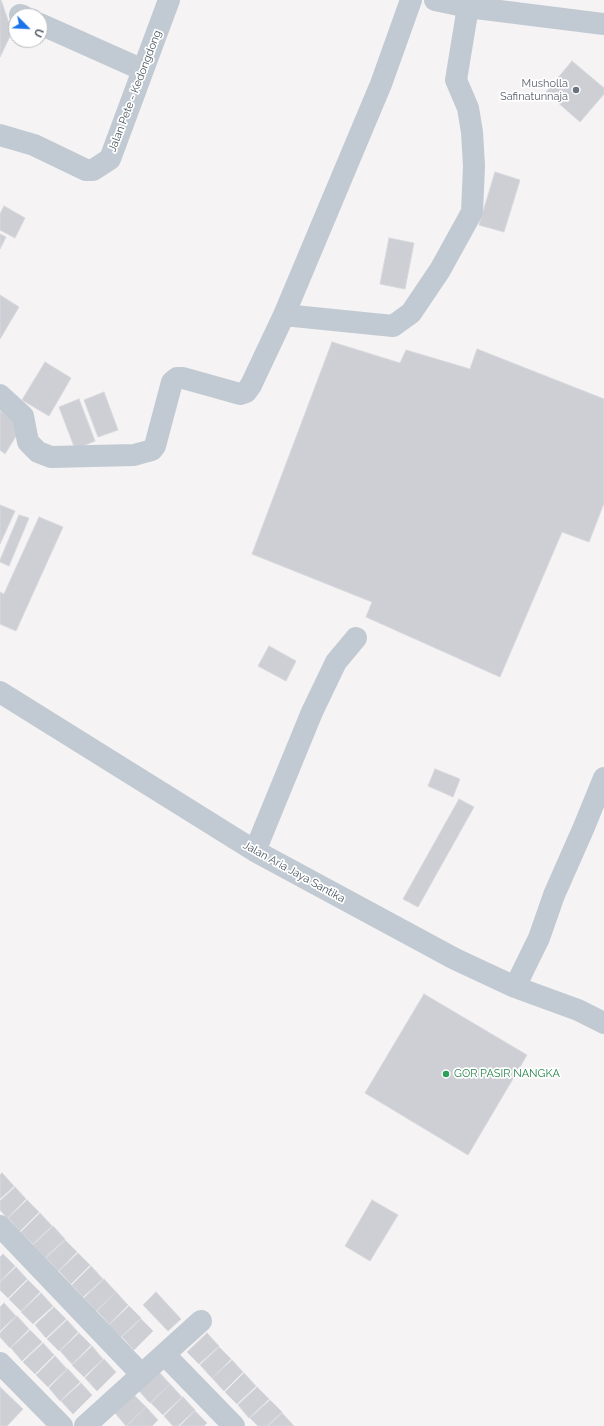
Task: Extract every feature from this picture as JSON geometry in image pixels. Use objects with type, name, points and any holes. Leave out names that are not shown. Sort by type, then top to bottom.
[{"type":"street","name":"Jalan Pete - Kedongdong","points":[[0,135],[34,145],[86,170],[93,170],[110,159],[169,0]]},
{"type":"street","points":[[0,396],[23,416],[28,442],[38,452],[51,457],[134,455],[152,450],[155,446],[172,382],[177,378],[183,378],[240,394],[246,392],[251,385],[284,315],[381,84],[412,0]]},
{"type":"street","points":[[434,0],[468,7],[604,24]]},
{"type":"street","points":[[284,315],[393,326],[411,313],[440,270],[472,212],[474,166],[472,132],[468,108],[456,80],[468,7]]},
{"type":"street","points":[[48,28],[143,70]]},
{"type":"street","points":[[255,851],[312,712],[336,662],[356,638]]},
{"type":"street","name":"Jalan Aria Jaya Santika","points":[[0,692],[255,851],[455,959],[515,987],[578,1010],[604,1023]]},
{"type":"street","points":[[515,987],[539,938],[554,895],[604,778]]},
{"type":"street","points":[[0,1226],[142,1375]]},
{"type":"street","points":[[94,1423],[142,1375],[201,1321]]},
{"type":"street","points":[[165,1354],[234,1426]]},
{"type":"street","points":[[0,1362],[62,1426]]},
{"type":"building","points":[[1,0],[8,20],[8,40],[0,57]]},
{"type":"building","name":"Musholla Safinatunnaja","points":[[572,61],[604,88],[604,94],[580,122],[546,92]]},
{"type":"building","points":[[495,172],[520,180],[504,232],[479,225]]},
{"type":"building","points":[[4,206],[25,218],[15,238],[0,230],[0,214]]},
{"type":"building","points":[[0,234],[6,237],[0,249]]},
{"type":"building","points":[[389,238],[414,243],[405,289],[380,284]]},
{"type":"building","points":[[0,295],[19,307],[0,339]]},
{"type":"building","points":[[332,342],[400,363],[406,350],[470,369],[477,349],[604,399],[604,503],[589,542],[562,532],[500,677],[366,617],[372,602],[252,554]]},
{"type":"building","points":[[45,362],[71,378],[49,416],[22,400]]},
{"type":"building","points":[[104,392],[118,430],[98,437],[84,400]]},
{"type":"building","points":[[79,399],[95,441],[75,449],[59,407]]},
{"type":"building","points":[[0,411],[23,425],[5,454],[0,450]]},
{"type":"building","points":[[0,505],[15,511],[0,544]]},
{"type":"building","points":[[19,515],[29,518],[9,566],[0,562],[0,560]]},
{"type":"building","points":[[39,517],[63,527],[16,631],[0,624],[0,592],[4,594]]},
{"type":"building","points":[[269,646],[296,661],[286,681],[258,666]]},
{"type":"building","points":[[435,769],[460,779],[453,797],[428,786]]},
{"type":"building","points":[[459,799],[474,807],[418,907],[403,899]]},
{"type":"building","name":"GOR PASIR NANGKA","points":[[424,994],[527,1055],[468,1155],[365,1093]]},
{"type":"building","points":[[2,1173],[14,1186],[0,1199],[0,1175]]},
{"type":"building","points":[[15,1187],[26,1199],[7,1218],[0,1210],[0,1201]]},
{"type":"building","points":[[27,1200],[39,1212],[20,1231],[8,1218]]},
{"type":"building","points":[[372,1200],[398,1215],[370,1261],[345,1246]]},
{"type":"building","points":[[40,1213],[52,1226],[33,1244],[21,1232]]},
{"type":"building","points":[[53,1226],[65,1239],[45,1258],[33,1245]]},
{"type":"building","points":[[65,1240],[77,1252],[58,1271],[46,1258]]},
{"type":"building","points":[[78,1253],[90,1265],[71,1284],[59,1271]]},
{"type":"building","points":[[3,1254],[15,1266],[0,1281],[0,1257]]},
{"type":"building","points":[[91,1266],[103,1279],[83,1297],[72,1285]]},
{"type":"building","points":[[16,1267],[27,1279],[8,1298],[0,1290],[0,1282]]},
{"type":"building","points":[[104,1279],[116,1292],[96,1311],[84,1298]]},
{"type":"building","points":[[28,1280],[40,1292],[21,1311],[9,1299]]},
{"type":"building","points":[[116,1292],[128,1305],[109,1324],[97,1311]]},
{"type":"building","points":[[156,1292],[181,1319],[168,1331],[143,1305]]},
{"type":"building","points":[[41,1293],[53,1306],[33,1324],[21,1312]]},
{"type":"building","points":[[4,1303],[16,1316],[0,1331],[0,1307]]},
{"type":"building","points":[[129,1306],[141,1318],[121,1337],[109,1325]]},
{"type":"building","points":[[54,1307],[66,1319],[46,1338],[35,1325]]},
{"type":"building","points":[[17,1316],[29,1329],[10,1348],[0,1337],[0,1333]]},
{"type":"building","points":[[141,1319],[153,1331],[134,1350],[122,1337]]},
{"type":"building","points":[[67,1320],[78,1332],[59,1351],[47,1339]]},
{"type":"building","points":[[30,1330],[42,1342],[22,1361],[11,1348]]},
{"type":"building","points":[[79,1333],[91,1345],[72,1364],[60,1351]]},
{"type":"building","points":[[207,1333],[219,1346],[199,1364],[187,1352]]},
{"type":"building","points":[[43,1343],[54,1355],[35,1374],[23,1362]]},
{"type":"building","points":[[92,1346],[103,1359],[84,1377],[72,1365]]},
{"type":"building","points":[[219,1347],[231,1359],[212,1378],[200,1365]]},
{"type":"building","points":[[55,1356],[67,1369],[48,1387],[36,1375]]},
{"type":"building","points":[[104,1359],[116,1372],[97,1391],[85,1378]]},
{"type":"building","points":[[232,1360],[243,1372],[224,1391],[212,1378]]},
{"type":"building","points":[[68,1369],[80,1382],[60,1401],[49,1388]]},
{"type":"building","points":[[158,1371],[170,1384],[150,1403],[138,1390]]},
{"type":"building","points":[[244,1373],[256,1386],[237,1404],[225,1392]]},
{"type":"building","points":[[81,1383],[92,1395],[73,1414],[61,1401]]},
{"type":"building","points":[[170,1384],[182,1397],[163,1415],[151,1403]]},
{"type":"building","points":[[0,1387],[23,1409],[7,1426],[0,1426]]},
{"type":"building","points":[[257,1387],[269,1399],[249,1418],[238,1405]]},
{"type":"building","points":[[134,1395],[146,1407],[126,1426],[115,1413]]},
{"type":"building","points":[[183,1397],[195,1410],[178,1426],[173,1426],[164,1416]]},
{"type":"building","points":[[270,1400],[282,1412],[267,1426],[258,1426],[250,1418]]},
{"type":"building","points":[[146,1407],[158,1420],[152,1426],[127,1426]]},
{"type":"building","points":[[195,1411],[207,1423],[204,1426],[180,1426]]},
{"type":"building","points":[[282,1413],[294,1426],[268,1426]]},
{"type":"place","name":"Musholla Safinatunnaja","points":[[576,90]]},
{"type":"place","name":"GOR PASIR NANGKA","points":[[446,1074]]}]
